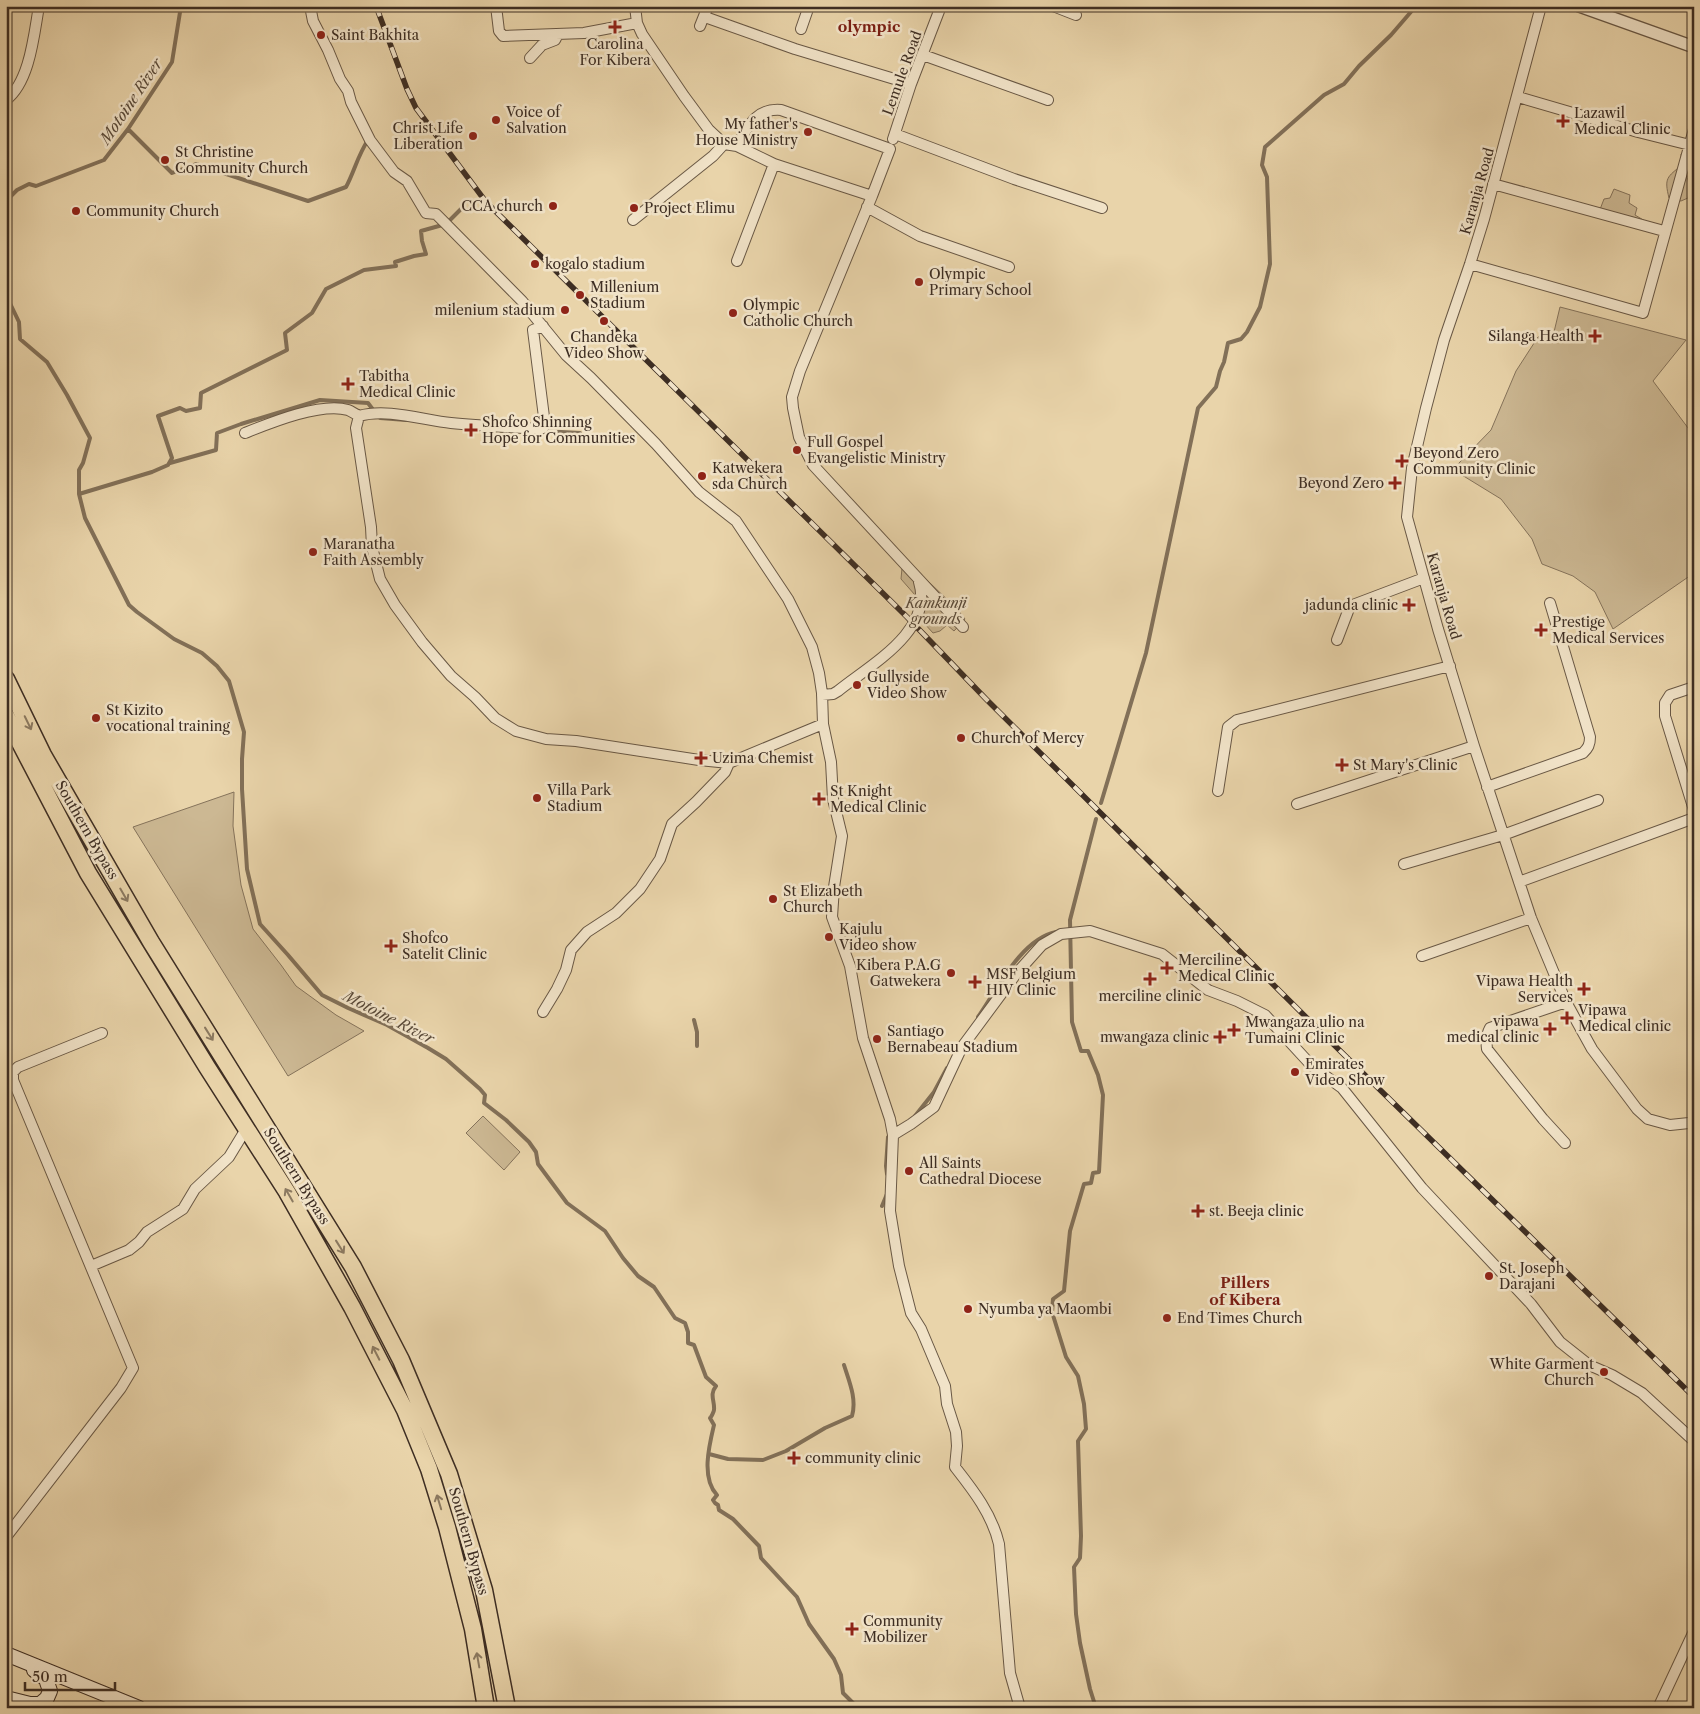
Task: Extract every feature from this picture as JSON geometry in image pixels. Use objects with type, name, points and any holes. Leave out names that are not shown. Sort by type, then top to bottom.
[{"type":"highway","name":"Southern Bypass","points":[[6,679],[44,755],[142,925],[353,1267],[402,1360],[449,1474],[484,1590],[507,1708]]},
{"type":"highway","name":"Southern Bypass","points":[[6,716],[88,873],[287,1192],[352,1306],[405,1410],[429,1468],[447,1527],[473,1629],[486,1708]]},
{"type":"main road","points":[[6,1698],[30,1704],[40,1704],[47,1698],[50,1691],[46,1679],[12,1656]]},
{"type":"main road","points":[[12,1656],[139,1708]]},
{"type":"main road","points":[[6,1703],[17,1708]]},
{"type":"street","points":[[6,100],[19,84],[24,72],[35,31],[39,6]]},
{"type":"street","points":[[310,6],[313,21],[376,149],[394,172],[406,181],[426,213],[436,214],[522,301],[566,355],[656,444],[699,492],[736,521],[800,619],[812,646],[819,673],[823,724],[831,762],[833,799],[842,836],[834,887],[832,917],[850,966],[863,1038],[882,1093],[893,1135],[890,1211],[899,1266],[911,1313],[921,1329],[945,1386],[947,1404],[956,1432],[955,1467],[978,1497],[996,1531],[999,1544],[1010,1673],[1020,1708]]},
{"type":"street","points":[[496,6],[499,31],[503,36],[584,34],[637,23]]},
{"type":"street","points":[[635,6],[637,23],[642,34],[709,130],[724,144],[737,146],[774,164],[872,196]]},
{"type":"street","points":[[708,6],[702,22],[795,48],[911,84]]},
{"type":"street","points":[[801,29],[809,6]]},
{"type":"street","name":"Lemule Road","points":[[941,6],[911,84],[896,134],[800,370],[792,397],[799,437],[813,466],[963,627]]},
{"type":"street","points":[[1053,6],[1076,15]]},
{"type":"street","name":"Karanja Road","points":[[1541,6],[1518,97],[1470,264],[1444,340],[1412,468],[1407,517],[1487,787],[1531,918],[1566,1002],[1592,1049],[1637,1109],[1648,1119],[1658,1123],[1670,1125],[1694,1121]]},
{"type":"street","points":[[1579,6],[1694,47]]},
{"type":"street","points":[[530,58],[542,45],[555,40],[558,34]]},
{"type":"street","points":[[923,55],[1048,100]]},
{"type":"street","points":[[1518,97],[1638,132],[1690,144]]},
{"type":"street","points":[[737,146],[758,115],[771,109],[780,110],[890,149]]},
{"type":"street","points":[[1470,264],[1643,313],[1664,231],[1694,129]]},
{"type":"street","points":[[896,134],[1014,179],[1102,208]]},
{"type":"street","points":[[633,220],[713,156],[724,144]]},
{"type":"street","points":[[737,261],[774,164]]},
{"type":"street","points":[[1493,184],[1664,231]]},
{"type":"street","points":[[867,207],[920,236],[1009,267]]},
{"type":"street","points":[[245,433],[280,419],[325,409],[348,410],[358,416],[366,414],[399,415],[450,423],[544,428],[546,425],[533,330],[543,326]]},
{"type":"street","points":[[358,416],[356,428],[358,445],[371,527],[372,547],[380,579],[395,605],[422,642],[451,676],[495,718],[516,731],[546,739],[576,741],[699,760],[729,762],[823,724]]},
{"type":"street","points":[[822,695],[835,694],[883,658],[914,624],[921,604],[922,592],[918,578]]},
{"type":"street","points":[[1337,640],[1350,606],[1424,578]]},
{"type":"street","points":[[1487,787],[1582,753],[1590,744],[1590,737],[1550,603]]},
{"type":"street","points":[[1218,791],[1228,727],[1236,720],[1450,666]]},
{"type":"street","points":[[1694,687],[1670,696],[1665,703],[1665,716],[1694,810]]},
{"type":"street","points":[[1297,804],[1474,746]]},
{"type":"street","points":[[543,1012],[566,970],[571,950],[587,932],[616,913],[640,889],[660,859],[672,824],[725,772],[729,762]]},
{"type":"street","points":[[1404,864],[1503,835],[1598,800]]},
{"type":"street","points":[[1519,882],[1694,818]]},
{"type":"street","points":[[1422,956],[1531,918]]},
{"type":"street","points":[[893,1135],[934,1107],[962,1047],[1028,959],[1042,945],[1061,934],[1090,931],[1162,954],[1208,990],[1265,1015],[1312,1066],[1342,1088],[1422,1188],[1531,1304],[1560,1342],[1589,1365],[1612,1375],[1642,1393],[1694,1441]]},
{"type":"street","points":[[1565,1143],[1543,1120],[1487,1049],[1486,1041],[1490,1028],[1566,1002]]},
{"type":"street","points":[[6,1537],[121,1388],[133,1368],[13,1080],[13,1072],[18,1067],[102,1033]]},
{"type":"street","points":[[91,1266],[129,1250],[147,1232],[183,1209],[195,1189],[229,1157],[246,1128]]},
{"type":"street","points":[[1658,1708],[1694,1631]]},
{"type":"green space","points":[[1681,154],[1694,157],[1694,167],[1687,177],[1690,187],[1688,198],[1681,201],[1669,198],[1667,182],[1670,175],[1682,165]]},
{"type":"green space","points":[[1614,189],[1630,195],[1629,203],[1637,208],[1635,215],[1645,221],[1599,212],[1604,199],[1610,198]]},
{"type":"green space","points":[[1560,307],[1686,340],[1653,381],[1694,436],[1694,573],[1613,629],[1595,592],[1573,576],[1542,564],[1532,539],[1501,499],[1457,472],[1459,463],[1491,430],[1516,371],[1538,337],[1554,332]]},
{"type":"green space","name":"Kamkunji grounds","points":[[903,557],[965,619],[954,631],[947,625],[940,631],[933,633],[915,613],[915,595],[901,579]]},
{"type":"green space","points":[[234,792],[233,826],[241,885],[253,929],[296,986],[336,1015],[364,1031],[288,1076],[133,827]]},
{"type":"green space","points":[[483,1116],[520,1152],[504,1170],[466,1133]]},
{"type":"waterway","name":"Motoine River","points":[[6,201],[17,190],[29,184],[36,186],[104,160],[128,129],[172,62],[181,6]]},
{"type":"waterway","points":[[1101,803],[1146,653],[1198,408],[1216,387],[1228,343],[1241,339],[1247,332],[1260,307],[1270,264],[1267,177],[1262,165],[1265,147],[1324,95],[1344,84],[1416,6]]},
{"type":"waterway","points":[[128,129],[172,173],[196,164],[308,201],[346,187],[368,140]]},
{"type":"waterway","points":[[79,494],[152,472],[168,465],[172,458],[158,416],[180,408],[186,411],[200,408],[201,393],[287,350],[285,333],[312,313],[326,289],[364,270],[396,266],[395,262],[426,254],[421,231],[446,224],[462,208]]},
{"type":"waterway","name":"Motoine River","points":[[6,295],[19,322],[20,339],[47,362],[90,438],[83,463],[79,470],[79,494],[85,518],[129,605],[174,639],[202,653],[217,666],[229,681],[244,732],[242,789],[247,869],[260,924],[322,995],[387,1025],[428,1048],[446,1059],[480,1089],[485,1095],[484,1103],[506,1120],[529,1142],[536,1152],[538,1164],[567,1203],[605,1231],[638,1276],[654,1287],[675,1318],[685,1323],[688,1332],[688,1343],[694,1345],[706,1377],[716,1386],[713,1395],[714,1410],[710,1418],[714,1425],[708,1462],[709,1480],[717,1495],[713,1500],[718,1505],[719,1510],[733,1519],[759,1546],[761,1558],[797,1597],[809,1624],[834,1659],[841,1675],[843,1693],[858,1708]]},
{"type":"waterway","points":[[170,463],[216,450],[217,433],[320,400],[368,403],[374,411]]},
{"type":"waterway","points":[[380,418],[406,420]]},
{"type":"waterway","points":[[542,431],[580,433]]},
{"type":"waterway","points":[[1096,819],[1070,920],[1072,1022],[1081,1051],[1088,1051],[1098,1075],[1103,1095],[1099,1172],[1093,1173],[1091,1183],[1084,1184],[1070,1231],[1064,1291],[1053,1299],[1052,1312],[1066,1357],[1078,1376],[1084,1404],[1086,1429],[1078,1441],[1080,1558],[1074,1567],[1076,1614],[1080,1643],[1096,1708]]},
{"type":"waterway","points":[[978,1017],[1021,955],[1032,944],[1056,932]]},
{"type":"waterway","points":[[694,1020],[697,1032],[697,1046]]},
{"type":"waterway","points":[[915,1116],[934,1092],[947,1068]]},
{"type":"waterway","points":[[887,1174],[888,1137],[892,1134]]},
{"type":"waterway","points":[[882,1206],[887,1194]]},
{"type":"waterway","points":[[709,1454],[728,1459],[763,1460],[786,1451],[825,1428],[852,1416],[854,1403],[844,1365]]},
{"type":"railway","points":[[376,6],[416,108],[486,202],[907,617],[986,699],[1326,1037],[1694,1397]]},
{"type":"place","name":"Carolina For Kibera","points":[[615,27]]},
{"type":"place","name":"Saint Bakhita","points":[[321,35]]},
{"type":"place","name":"Voice of Salvation","points":[[496,120]]},
{"type":"place","name":"Lazawil Medical Clinic","points":[[1563,121]]},
{"type":"place","name":"My father's House Ministry","points":[[808,132]]},
{"type":"place","name":"Christ Life Liberation","points":[[473,136]]},
{"type":"place","name":"St Christine Community Church","points":[[165,160]]},
{"type":"place","name":"CCA church","points":[[553,206]]},
{"type":"place","name":"Project Elimu","points":[[634,208]]},
{"type":"place","name":"Community Church","points":[[76,211]]},
{"type":"place","name":"kogalo stadium","points":[[535,264]]},
{"type":"place","name":"Olympic Primary School","points":[[919,282]]},
{"type":"place","name":"Millenium Stadium","points":[[580,295]]},
{"type":"place","name":"milenium stadium","points":[[565,310]]},
{"type":"place","name":"Olympic Catholic Church","points":[[733,313]]},
{"type":"place","name":"Chandeka Video Show","points":[[604,321]]},
{"type":"place","name":"Silanga Health","points":[[1595,336]]},
{"type":"place","name":"Tabitha Medical Clinic","points":[[348,384]]},
{"type":"place","name":"Shofco Shinning Hope for Communities","points":[[471,430]]},
{"type":"place","name":"Full Gospel Evangelistic Ministry","points":[[797,450]]},
{"type":"place","name":"Beyond Zero Community Clinic","points":[[1402,461]]},
{"type":"place","name":"Katwekera sda Church","points":[[702,476]]},
{"type":"place","name":"Beyond Zero","points":[[1395,483]]},
{"type":"place","name":"Maranatha Faith Assembly","points":[[313,552]]},
{"type":"place","name":"jadunda clinic","points":[[1409,605]]},
{"type":"place","name":"Prestige Medical Services","points":[[1541,630]]},
{"type":"place","name":"Gullyside Video Show","points":[[857,685]]},
{"type":"place","name":"St Kizito vocational training","points":[[96,718]]},
{"type":"place","name":"Church of Mercy","points":[[961,738]]},
{"type":"place","name":"Uzima Chemist","points":[[701,758]]},
{"type":"place","name":"St Mary's Clinic","points":[[1342,765]]},
{"type":"place","name":"Villa Park Stadium","points":[[537,798]]},
{"type":"place","name":"St Knight Medical Clinic","points":[[819,799]]},
{"type":"place","name":"St Elizabeth Church","points":[[773,899]]},
{"type":"place","name":"Kajulu Video show","points":[[829,937]]},
{"type":"place","name":"Shofco Satelit Clinic","points":[[391,946]]},
{"type":"place","name":"Merciline Medical Clinic","points":[[1167,968]]},
{"type":"place","name":"Kibera P.A.G Gatwekera","points":[[951,973]]},
{"type":"place","name":"merciline clinic","points":[[1150,979]]},
{"type":"place","name":"MSF Belgium HIV Clinic","points":[[975,982]]},
{"type":"place","name":"Vipawa Health Services","points":[[1584,989]]},
{"type":"place","name":"Vipawa Medical clinic","points":[[1567,1018]]},
{"type":"place","name":"vipawa medical clinic","points":[[1550,1029]]},
{"type":"place","name":"Mwangaza ulio na Tumaini Clinic","points":[[1234,1030]]},
{"type":"place","name":"mwangaza clinic","points":[[1220,1037]]},
{"type":"place","name":"Santiago Bernabeau Stadium","points":[[877,1039]]},
{"type":"place","name":"Emirates Video Show","points":[[1295,1072]]},
{"type":"place","name":"All Saints Cathedral Diocese","points":[[909,1171]]},
{"type":"place","name":"st. Beeja clinic","points":[[1198,1211]]},
{"type":"place","name":"St. Joseph Darajani","points":[[1489,1276]]},
{"type":"place","name":"Nyumba ya Maombi","points":[[968,1309]]},
{"type":"place","name":"End Times Church","points":[[1167,1318]]},
{"type":"place","name":"White Garment Church","points":[[1604,1372]]},
{"type":"place","name":"community clinic","points":[[794,1458]]},
{"type":"place","name":"Community Mobilizer","points":[[852,1629]]},
{"type":"district","name":"olympic","points":[[869,26]]},
{"type":"district","name":"Pillers of Kibera","points":[[1245,1290]]}]
